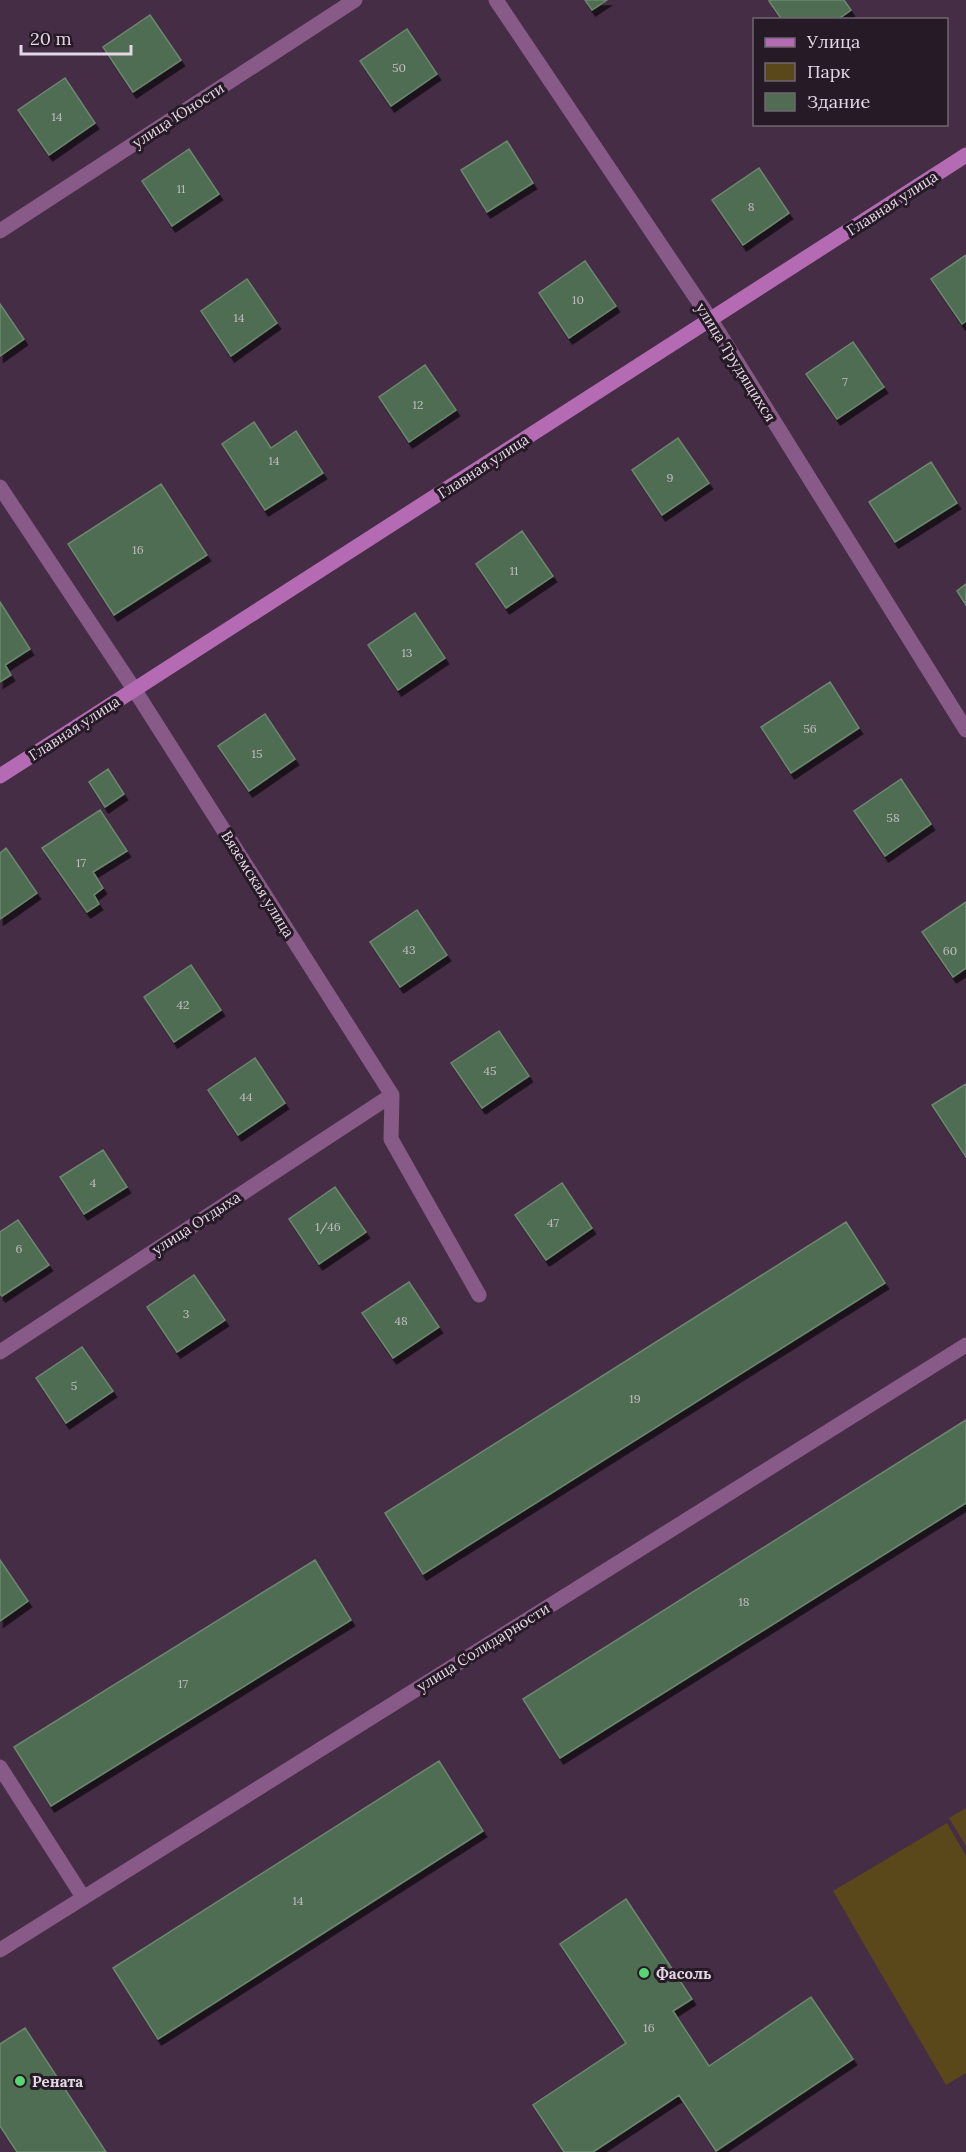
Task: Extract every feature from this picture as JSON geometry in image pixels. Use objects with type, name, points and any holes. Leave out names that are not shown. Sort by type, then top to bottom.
[{"type":"street","name":"улица Юности","points":[[0,231],[355,0]]},
{"type":"street","name":"улица Трудящихся","points":[[496,0],[711,320],[966,730]]},
{"type":"street","name":"Главная улица","points":[[0,776],[966,155]]},
{"type":"street","name":"Вяземская улица","points":[[0,487],[134,689],[392,1095]]},
{"type":"street","points":[[392,1095],[390,1139],[479,1295]]},
{"type":"street","name":"улица Отдыха","points":[[0,1352],[392,1095]]},
{"type":"street","name":"улица Солидарности","points":[[0,1950],[966,1345]]},
{"type":"street","points":[[0,1767],[83,1897]]},
{"type":"green space","points":[[966,1808],[966,1846],[949,1818]]},
{"type":"green space","points":[[947,1823],[966,1856],[966,2073],[946,2085],[833,1891]]},
{"type":"building","points":[[585,0],[607,0],[592,10]]},
{"type":"building","points":[[844,0],[851,10],[840,18],[781,18],[769,1]]},
{"type":"building","points":[[150,15],[181,60],[133,92],[103,47]]},
{"type":"building","points":[[407,29],[437,74],[391,106],[360,61]]},
{"type":"building","points":[[65,78],[95,123],[49,155],[18,110]]},
{"type":"building","points":[[507,141],[533,183],[487,212],[461,170]]},
{"type":"building","points":[[189,149],[219,194],[172,226],[142,181]]},
{"type":"building","points":[[759,168],[789,213],[743,245],[712,200]]},
{"type":"building","points":[[966,255],[966,321],[962,324],[931,279]]},
{"type":"building","points":[[585,261],[616,306],[569,338],[539,293]]},
{"type":"building","points":[[247,279],[277,323],[231,356],[201,311]]},
{"type":"building","points":[[0,304],[24,339],[0,356]]},
{"type":"building","points":[[853,342],[884,387],[837,419],[806,374]]},
{"type":"building","points":[[425,365],[456,410],[409,442],[379,397]]},
{"type":"building","points":[[254,422],[271,448],[296,431],[323,473],[265,510],[222,444]]},
{"type":"building","points":[[678,438],[709,483],[662,515],[632,470]]},
{"type":"building","points":[[931,462],[957,503],[895,542],[869,502]]},
{"type":"building","points":[[161,484],[207,555],[114,615],[68,544]]},
{"type":"building","points":[[522,531],[553,576],[506,608],[476,564]]},
{"type":"building","points":[[966,584],[966,605],[957,591]]},
{"type":"building","points":[[0,602],[30,649],[5,665],[11,675],[0,682]]},
{"type":"building","points":[[415,613],[445,658],[398,690],[368,645]]},
{"type":"building","points":[[830,682],[859,728],[791,773],[761,727]]},
{"type":"building","points":[[265,714],[295,759],[249,791],[218,746]]},
{"type":"building","points":[[108,769],[124,794],[105,807],[89,782]]},
{"type":"building","points":[[901,779],[931,824],[885,856],[854,811]]},
{"type":"building","points":[[100,810],[127,851],[93,872],[103,888],[94,895],[99,904],[87,912],[42,848]]},
{"type":"building","points":[[6,848],[37,893],[0,919],[0,853]]},
{"type":"building","points":[[966,902],[966,968],[953,977],[922,932]]},
{"type":"building","points":[[417,910],[447,955],[400,987],[370,942]]},
{"type":"building","points":[[191,965],[221,1010],[174,1042],[144,997]]},
{"type":"building","points":[[499,1031],[529,1076],[482,1108],[451,1063]]},
{"type":"building","points":[[255,1058],[285,1103],[238,1135],[208,1090]]},
{"type":"building","points":[[966,1084],[966,1157],[932,1105]]},
{"type":"building","points":[[103,1150],[127,1187],[84,1214],[60,1177]]},
{"type":"building","points":[[562,1183],[592,1228],[546,1260],[515,1215]]},
{"type":"building","points":[[335,1187],[366,1232],[319,1264],[289,1219]]},
{"type":"building","points":[[18,1220],[49,1265],[2,1296],[0,1294],[0,1232]]},
{"type":"building","points":[[846,1222],[885,1283],[423,1574],[385,1513]]},
{"type":"building","points":[[194,1275],[225,1320],[177,1352],[147,1307]]},
{"type":"building","points":[[409,1282],[439,1327],[393,1358],[362,1313]]},
{"type":"building","points":[[82,1347],[113,1391],[66,1423],[36,1378]]},
{"type":"building","points":[[966,1420],[966,1503],[560,1758],[523,1699]]},
{"type":"building","points":[[0,1560],[28,1601],[0,1621]]},
{"type":"building","points":[[315,1560],[351,1620],[51,1806],[14,1747]]},
{"type":"building","points":[[439,1761],[483,1831],[158,2039],[113,1968]]},
{"type":"building","points":[[626,1899],[692,1999],[673,2011],[709,2066],[811,1997],[853,2059],[716,2151],[679,2095],[593,2152],[564,2152],[533,2105],[626,2043],[560,1944]]},
{"type":"building","points":[[25,2028],[106,2152],[17,2152],[0,2126],[0,2044]]},
{"type":"place","name":"Фасоль","points":[[644,1973]]},
{"type":"place","name":"Рената","points":[[20,2081]]}]
